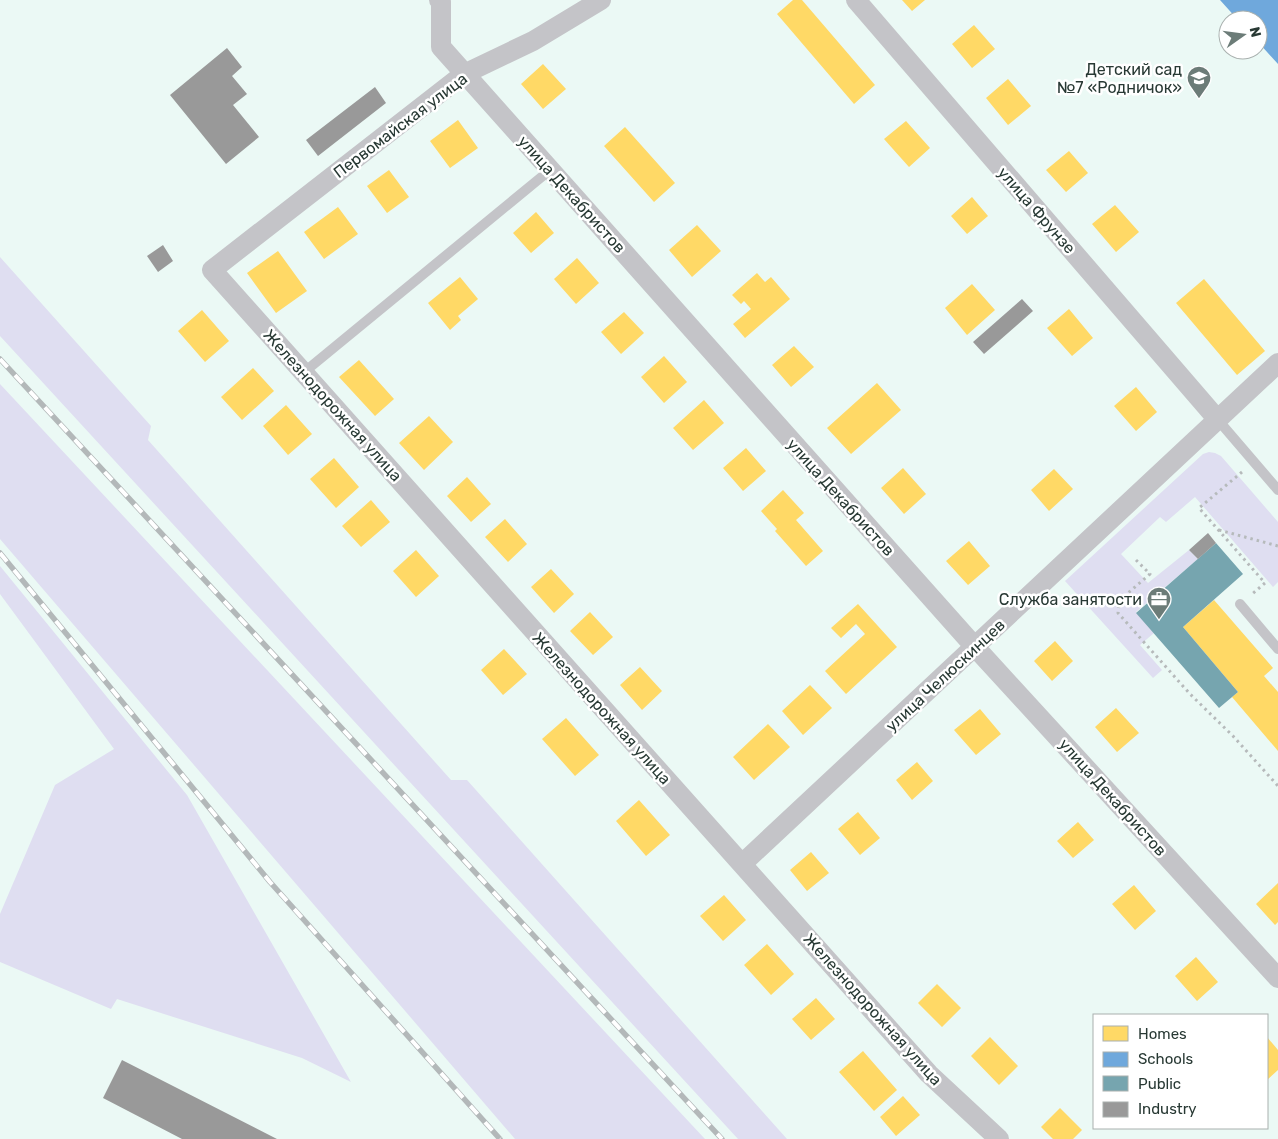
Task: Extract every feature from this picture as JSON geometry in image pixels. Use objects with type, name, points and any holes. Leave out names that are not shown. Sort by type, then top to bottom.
[{"type":"street","name":"улица Декабристов","points":[[439,0],[441,2],[441,47],[464,74],[975,647],[1278,978]]},
{"type":"street","name":"Первомайская улица","points":[[212,270],[464,74],[533,40],[601,0]]},
{"type":"street","name":"улица Фрунзе","points":[[856,0],[1218,420]]},
{"type":"street","name":"Железнодорожная улица","points":[[212,270],[929,1074],[999,1139]]},
{"type":"street","name":"улица Челюскинцев","points":[[742,864],[1278,363]]},
{"type":"lane","points":[[303,373],[550,170]]},
{"type":"lane","points":[[1218,420],[1278,490]]},
{"type":"lane","points":[[1240,604],[1278,649]]},
{"type":"path","points":[[1240,604],[1264,583],[1199,508],[1254,462]]},
{"type":"path","points":[[1218,529],[1278,546]]},
{"type":"path","points":[[1136,560],[1150,574],[1120,600],[1118,613],[1190,694],[1233,736],[1278,786]]},
{"type":"shaded area","points":[[0,257],[151,426],[148,440],[451,780],[467,780],[787,1139],[738,1139],[0,336]]},
{"type":"shaded area","points":[[0,384],[705,1139],[515,1139],[0,539]]},
{"type":"shaded area","points":[[1209,452],[1221,456],[1278,522],[1278,582],[1273,587],[1195,497],[1166,522],[1160,517],[1121,554],[1148,583],[1189,550],[1198,559],[1136,612],[1154,633],[1140,645],[1162,670],[1153,678],[1065,581],[1203,454]]},
{"type":"shaded area","points":[[0,566],[187,795],[351,1082],[302,1058],[117,999],[111,1009],[0,962],[0,914],[55,785],[114,749],[0,594]]},
{"type":"building: Homes","points":[[793,0],[802,0],[875,85],[854,104],[777,14]]},
{"type":"building: Homes","points":[[902,0],[925,0],[912,11]]},
{"type":"building: Homes","points":[[974,25],[995,49],[972,68],[952,44]]},
{"type":"building: Homes","points":[[543,64],[566,89],[543,109],[521,84]]},
{"type":"building: Homes","points":[[1008,79],[1031,106],[1008,125],[986,98]]},
{"type":"building: Homes","points":[[458,120],[478,148],[450,168],[430,141]]},
{"type":"building: Homes","points":[[906,121],[930,148],[909,167],[884,139]]},
{"type":"building: Homes","points":[[625,127],[675,183],[654,202],[604,146]]},
{"type":"building: Homes","points":[[1069,151],[1088,173],[1066,192],[1046,170]]},
{"type":"building: Homes","points":[[389,170],[409,197],[387,213],[367,186]]},
{"type":"building: Homes","points":[[972,197],[988,216],[967,234],[951,216]]},
{"type":"building: Homes","points":[[1115,205],[1139,232],[1116,252],[1092,224]]},
{"type":"building: Homes","points":[[338,207],[358,234],[324,259],[304,232]]},
{"type":"building: Homes","points":[[536,212],[554,233],[531,253],[513,233]]},
{"type":"building: Homes","points":[[697,225],[721,251],[692,277],[669,250]]},
{"type":"building: Homes","points":[[278,251],[307,291],[276,313],[247,273]]},
{"type":"building: Homes","points":[[577,258],[599,283],[576,304],[554,279]]},
{"type":"building: Homes","points":[[757,273],[765,282],[771,277],[790,299],[745,338],[733,324],[751,309],[744,301],[741,304],[732,295]]},
{"type":"building: Homes","points":[[460,277],[478,299],[458,316],[461,320],[450,330],[428,303]]},
{"type":"building: Homes","points":[[1204,279],[1265,351],[1237,375],[1176,303]]},
{"type":"building: Homes","points":[[972,284],[995,310],[967,335],[945,308]]},
{"type":"building: Homes","points":[[1069,309],[1093,338],[1072,356],[1047,328]]},
{"type":"building: Homes","points":[[202,310],[229,341],[205,362],[178,331]]},
{"type":"building: Homes","points":[[624,312],[644,333],[621,354],[601,332]]},
{"type":"building: Homes","points":[[794,346],[814,367],[791,387],[772,365]]},
{"type":"building: Homes","points":[[664,356],[687,382],[664,403],[641,377]]},
{"type":"building: Homes","points":[[359,360],[394,399],[375,416],[339,377]]},
{"type":"building: Homes","points":[[253,368],[274,391],[242,420],[221,397]]},
{"type":"building: Homes","points":[[877,383],[901,410],[851,454],[827,428]]},
{"type":"building: Homes","points":[[1136,387],[1157,412],[1136,431],[1114,406]]},
{"type":"building: Homes","points":[[704,400],[724,423],[693,450],[673,428]]},
{"type":"building: Homes","points":[[286,405],[312,434],[288,455],[263,426]]},
{"type":"building: Homes","points":[[429,416],[453,442],[424,470],[399,443]]},
{"type":"building: Homes","points":[[746,448],[766,471],[743,491],[723,468]]},
{"type":"building: Homes","points":[[334,458],[359,487],[336,508],[310,479]]},
{"type":"building: Homes","points":[[903,468],[926,494],[904,514],[881,488]]},
{"type":"building: Homes","points":[[1054,469],[1073,489],[1049,511],[1031,490]]},
{"type":"building: Homes","points":[[467,477],[491,504],[471,522],[447,496]]},
{"type":"building: Homes","points":[[783,490],[804,513],[796,520],[823,551],[806,566],[775,531],[777,529],[761,511]]},
{"type":"building: Homes","points":[[371,500],[390,522],[361,547],[342,526]]},
{"type":"building: Homes","points":[[505,519],[527,544],[508,562],[485,537]]},
{"type":"building: Homes","points":[[969,541],[990,566],[968,585],[946,561]]},
{"type":"building: Homes","points":[[416,550],[439,576],[416,597],[393,571]]},
{"type":"building: Homes","points":[[551,569],[574,594],[554,613],[531,587]]},
{"type":"building: Homes","points":[[1214,600],[1273,668],[1264,676],[1278,692],[1278,751],[1232,697],[1238,692],[1183,627]]},
{"type":"building: Homes","points":[[858,604],[897,647],[846,694],[825,671],[865,634],[856,624],[841,638],[831,628]]},
{"type":"building: Homes","points":[[590,612],[613,637],[593,655],[570,631]]},
{"type":"building: Homes","points":[[1055,641],[1073,661],[1052,681],[1034,661]]},
{"type":"building: Homes","points":[[504,649],[527,674],[503,695],[481,670]]},
{"type":"building: Homes","points":[[640,667],[662,691],[642,710],[620,685]]},
{"type":"building: Homes","points":[[810,685],[832,708],[803,735],[782,711]]},
{"type":"building: Homes","points":[[1116,708],[1139,733],[1117,752],[1095,727]]},
{"type":"building: Homes","points":[[980,709],[1001,734],[976,755],[954,730]]},
{"type":"building: Homes","points":[[566,718],[599,755],[575,776],[542,739]]},
{"type":"building: Homes","points":[[768,724],[790,747],[754,780],[733,757]]},
{"type":"building: Homes","points":[[917,762],[933,781],[912,800],[896,780]]},
{"type":"building: Homes","points":[[639,800],[670,835],[646,856],[616,821]]},
{"type":"building: Homes","points":[[858,812],[880,838],[860,855],[838,829]]},
{"type":"building: Homes","points":[[1078,822],[1094,840],[1073,858],[1057,841]]},
{"type":"building: Homes","points":[[811,852],[829,873],[807,891],[790,870]]},
{"type":"building: Homes","points":[[1278,883],[1278,922],[1275,925],[1256,904]]},
{"type":"building: Homes","points":[[1134,885],[1156,911],[1135,930],[1112,904]]},
{"type":"building: Homes","points":[[724,895],[746,920],[723,941],[700,916]]},
{"type":"building: Homes","points":[[767,944],[794,974],[771,995],[744,965]]},
{"type":"building: Homes","points":[[1196,957],[1218,982],[1197,1001],[1175,976]]},
{"type":"building: Homes","points":[[937,984],[961,1008],[942,1027],[918,1003]]},
{"type":"building: Homes","points":[[816,998],[835,1019],[811,1040],[792,1019]]},
{"type":"building: Homes","points":[[990,1037],[1018,1066],[999,1085],[971,1056]]},
{"type":"building: Homes","points":[[1268,1038],[1278,1050],[1278,1070],[1268,1079]]},
{"type":"building: Homes","points":[[863,1051],[897,1090],[874,1111],[839,1072]]},
{"type":"building: Homes","points":[[903,1096],[920,1115],[896,1136],[880,1117]]},
{"type":"building: Homes","points":[[1060,1108],[1082,1130],[1073,1139],[1053,1139],[1041,1127]]},
{"type":"building: Schools","points":[[1220,0],[1278,0],[1278,64],[1268,53],[1268,10],[1229,10]]},
{"type":"building: Public","points":[[1216,543],[1243,574],[1183,627],[1238,692],[1219,708],[1136,613]]},
{"type":"building: Industry","points":[[227,48],[242,67],[232,76],[247,94],[233,105],[259,137],[226,164],[170,95]]},
{"type":"building: Industry","points":[[375,87],[386,103],[318,156],[306,140]]},
{"type":"building: Industry","points":[[163,245],[173,261],[158,272],[147,256]]},
{"type":"building: Industry","points":[[1022,299],[1033,311],[984,354],[973,342]]},
{"type":"building: Industry","points":[[1208,533],[1216,543],[1198,559],[1189,550]]},
{"type":"building: Industry","points":[[122,1060],[277,1139],[182,1139],[103,1098]]},
{"type":"railway","points":[[0,359],[722,1139]]},
{"type":"railway","points":[[0,553],[270,882],[500,1139]]},
{"type":"place","name":"Детский сад №7 «Родничок»","points":[[1199,99]]},
{"type":"place","name":"Служба занятости","points":[[1159,620]]}]
